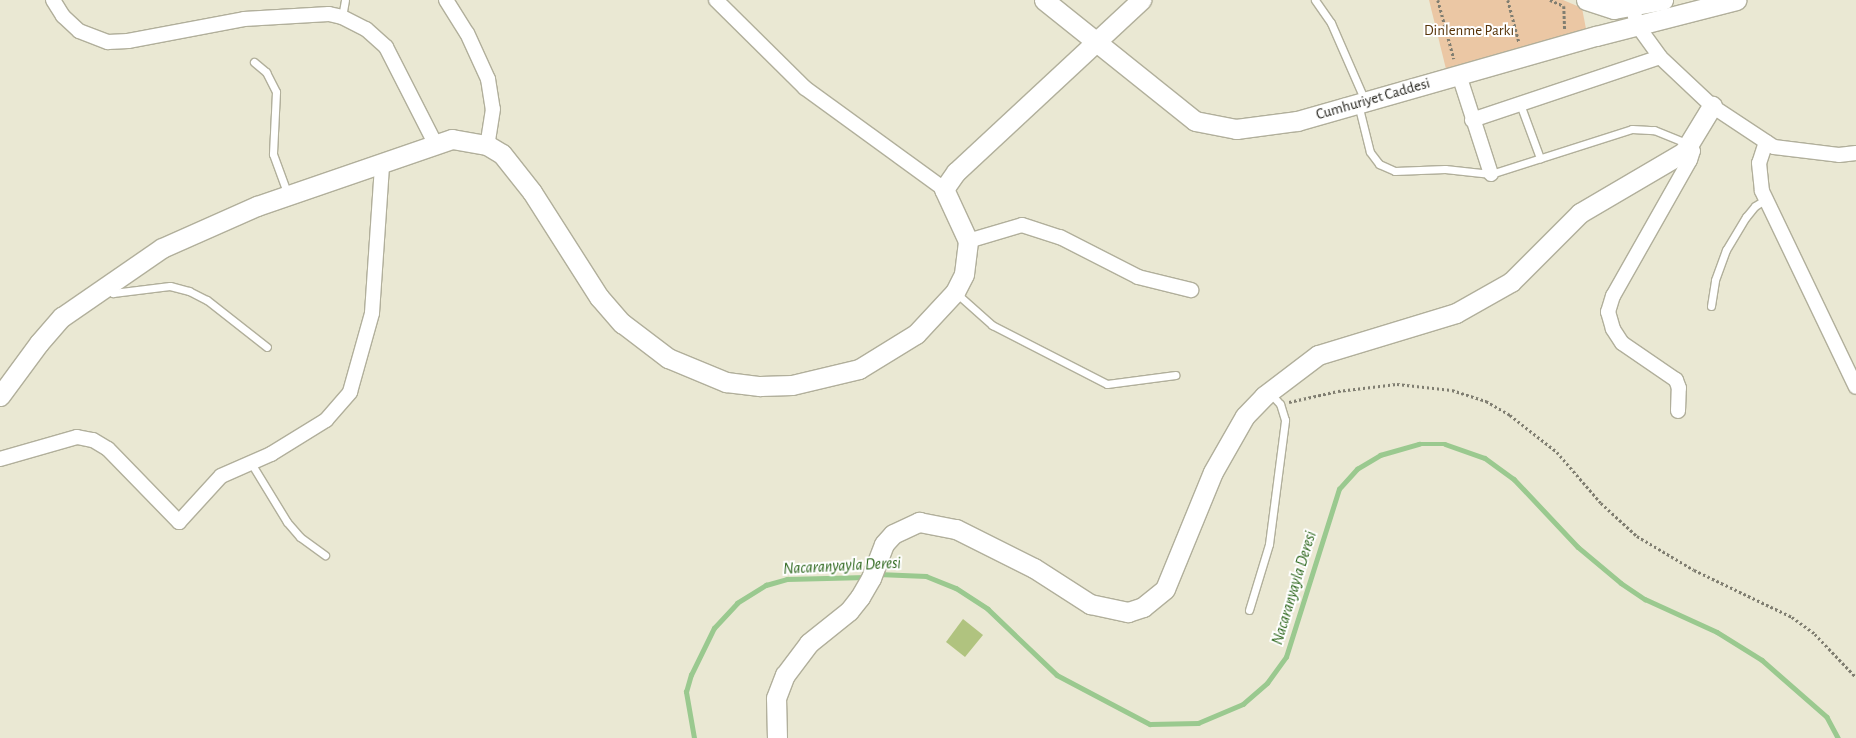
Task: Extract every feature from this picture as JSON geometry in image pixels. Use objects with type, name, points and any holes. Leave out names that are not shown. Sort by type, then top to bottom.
[{"type":"street","points":[[53,0],[63,16],[79,31],[108,42],[128,41],[244,18],[329,14],[342,17],[366,29],[386,47],[435,143]]},
{"type":"street","points":[[446,0],[467,33],[488,79],[493,109],[488,145]]},
{"type":"street","points":[[0,396],[51,329],[103,287],[162,248],[257,206],[382,165],[435,143],[470,140],[488,145],[502,154],[532,192],[572,259],[622,323],[668,358],[726,382],[792,385],[859,369],[916,334],[955,292],[964,274],[968,241],[944,189],[805,88],[716,0]]},
{"type":"street","name":"Cumhuriyet Caddesi","points":[[1044,0],[1098,41],[1195,121],[1236,129],[1297,122],[1362,103],[1461,66],[1635,16],[1736,0]]},
{"type":"street","points":[[944,189],[956,172],[1141,0]]},
{"type":"street","name":"Cumhuriyet Caddesi","points":[[1586,0],[1635,16]]},
{"type":"street","name":"Cumhuriyet Caddesi","points":[[1635,16],[1663,0]]},
{"type":"street","points":[[1635,16],[1660,57],[1712,106],[1766,142],[1783,148],[1839,155],[1856,153]]},
{"type":"street","points":[[1472,120],[1660,57]]},
{"type":"street","points":[[1461,66],[1472,120],[1491,174]]},
{"type":"street","points":[[778,738],[776,698],[785,675],[809,643],[849,611],[871,578],[884,544],[904,527],[919,522],[935,523],[983,541],[1090,604],[1128,612],[1143,607],[1165,589],[1199,502],[1227,446],[1245,416],[1275,398],[1318,355],[1456,313],[1511,282],[1580,213],[1677,158],[1689,144],[1712,106]]},
{"type":"street","points":[[1766,142],[1760,155],[1759,176],[1766,199],[1856,388]]},
{"type":"street","points":[[1678,411],[1679,388],[1676,380],[1628,349],[1613,329],[1608,312],[1613,296],[1690,160],[1693,151],[1689,144]]},
{"type":"street","points":[[0,459],[77,437],[92,440],[108,449],[180,522],[220,476],[272,454],[326,420],[350,392],[372,312],[382,165]]},
{"type":"street","points":[[968,241],[1022,225],[1060,236],[1138,277],[1191,290]]},
{"type":"lane","points":[[342,17],[345,0]]},
{"type":"lane","points":[[1315,0],[1331,23],[1362,103],[1370,152],[1384,167],[1395,172],[1445,169],[1491,174],[1632,129],[1654,130],[1689,144]]},
{"type":"lane","points":[[254,62],[266,72],[276,92],[273,154],[288,195]]},
{"type":"lane","points":[[1520,104],[1540,158]]},
{"type":"lane","points":[[1711,306],[1715,280],[1726,250],[1750,212],[1766,199]]},
{"type":"lane","points":[[103,287],[113,293],[170,286],[189,291],[207,300],[267,347]]},
{"type":"lane","points":[[955,292],[992,325],[1107,384],[1175,375]]},
{"type":"lane","points":[[1249,610],[1270,544],[1285,420],[1275,398]]},
{"type":"lane","points":[[250,462],[287,522],[300,537],[325,555]]},
{"type":"path","points":[[1438,0],[1453,60],[1461,66]]},
{"type":"path","points":[[1508,0],[1519,43]]},
{"type":"path","points":[[1550,0],[1564,6],[1565,29],[1556,32]]},
{"type":"path","points":[[1510,46],[1528,40]]},
{"type":"path","points":[[1275,398],[1397,384],[1452,390],[1486,402],[1510,415],[1557,452],[1601,503],[1638,536],[1694,570],[1792,617],[1815,634],[1856,677]]},
{"type":"green space","name":"Dinlenme Parkı","points":[[1429,0],[1563,0],[1582,8],[1586,29],[1446,69]]},
{"type":"building","points":[[963,619],[983,635],[965,657],[946,642]]},
{"type":"waterway","name":"Nacaranyayla Deresi","points":[[878,574],[926,576],[956,588],[988,609],[1057,675],[1150,724],[1198,723],[1243,704],[1267,683],[1286,657],[1339,489],[1357,469],[1380,455],[1419,444],[1445,444],[1485,458],[1514,479],[1578,547],[1621,583],[1645,599],[1717,632],[1762,660],[1827,717],[1838,738]]},
{"type":"waterway","name":"Nacaranyayla Deresi","points":[[694,738],[686,692],[691,675],[714,628],[737,603],[766,585],[787,579],[866,577]]}]
